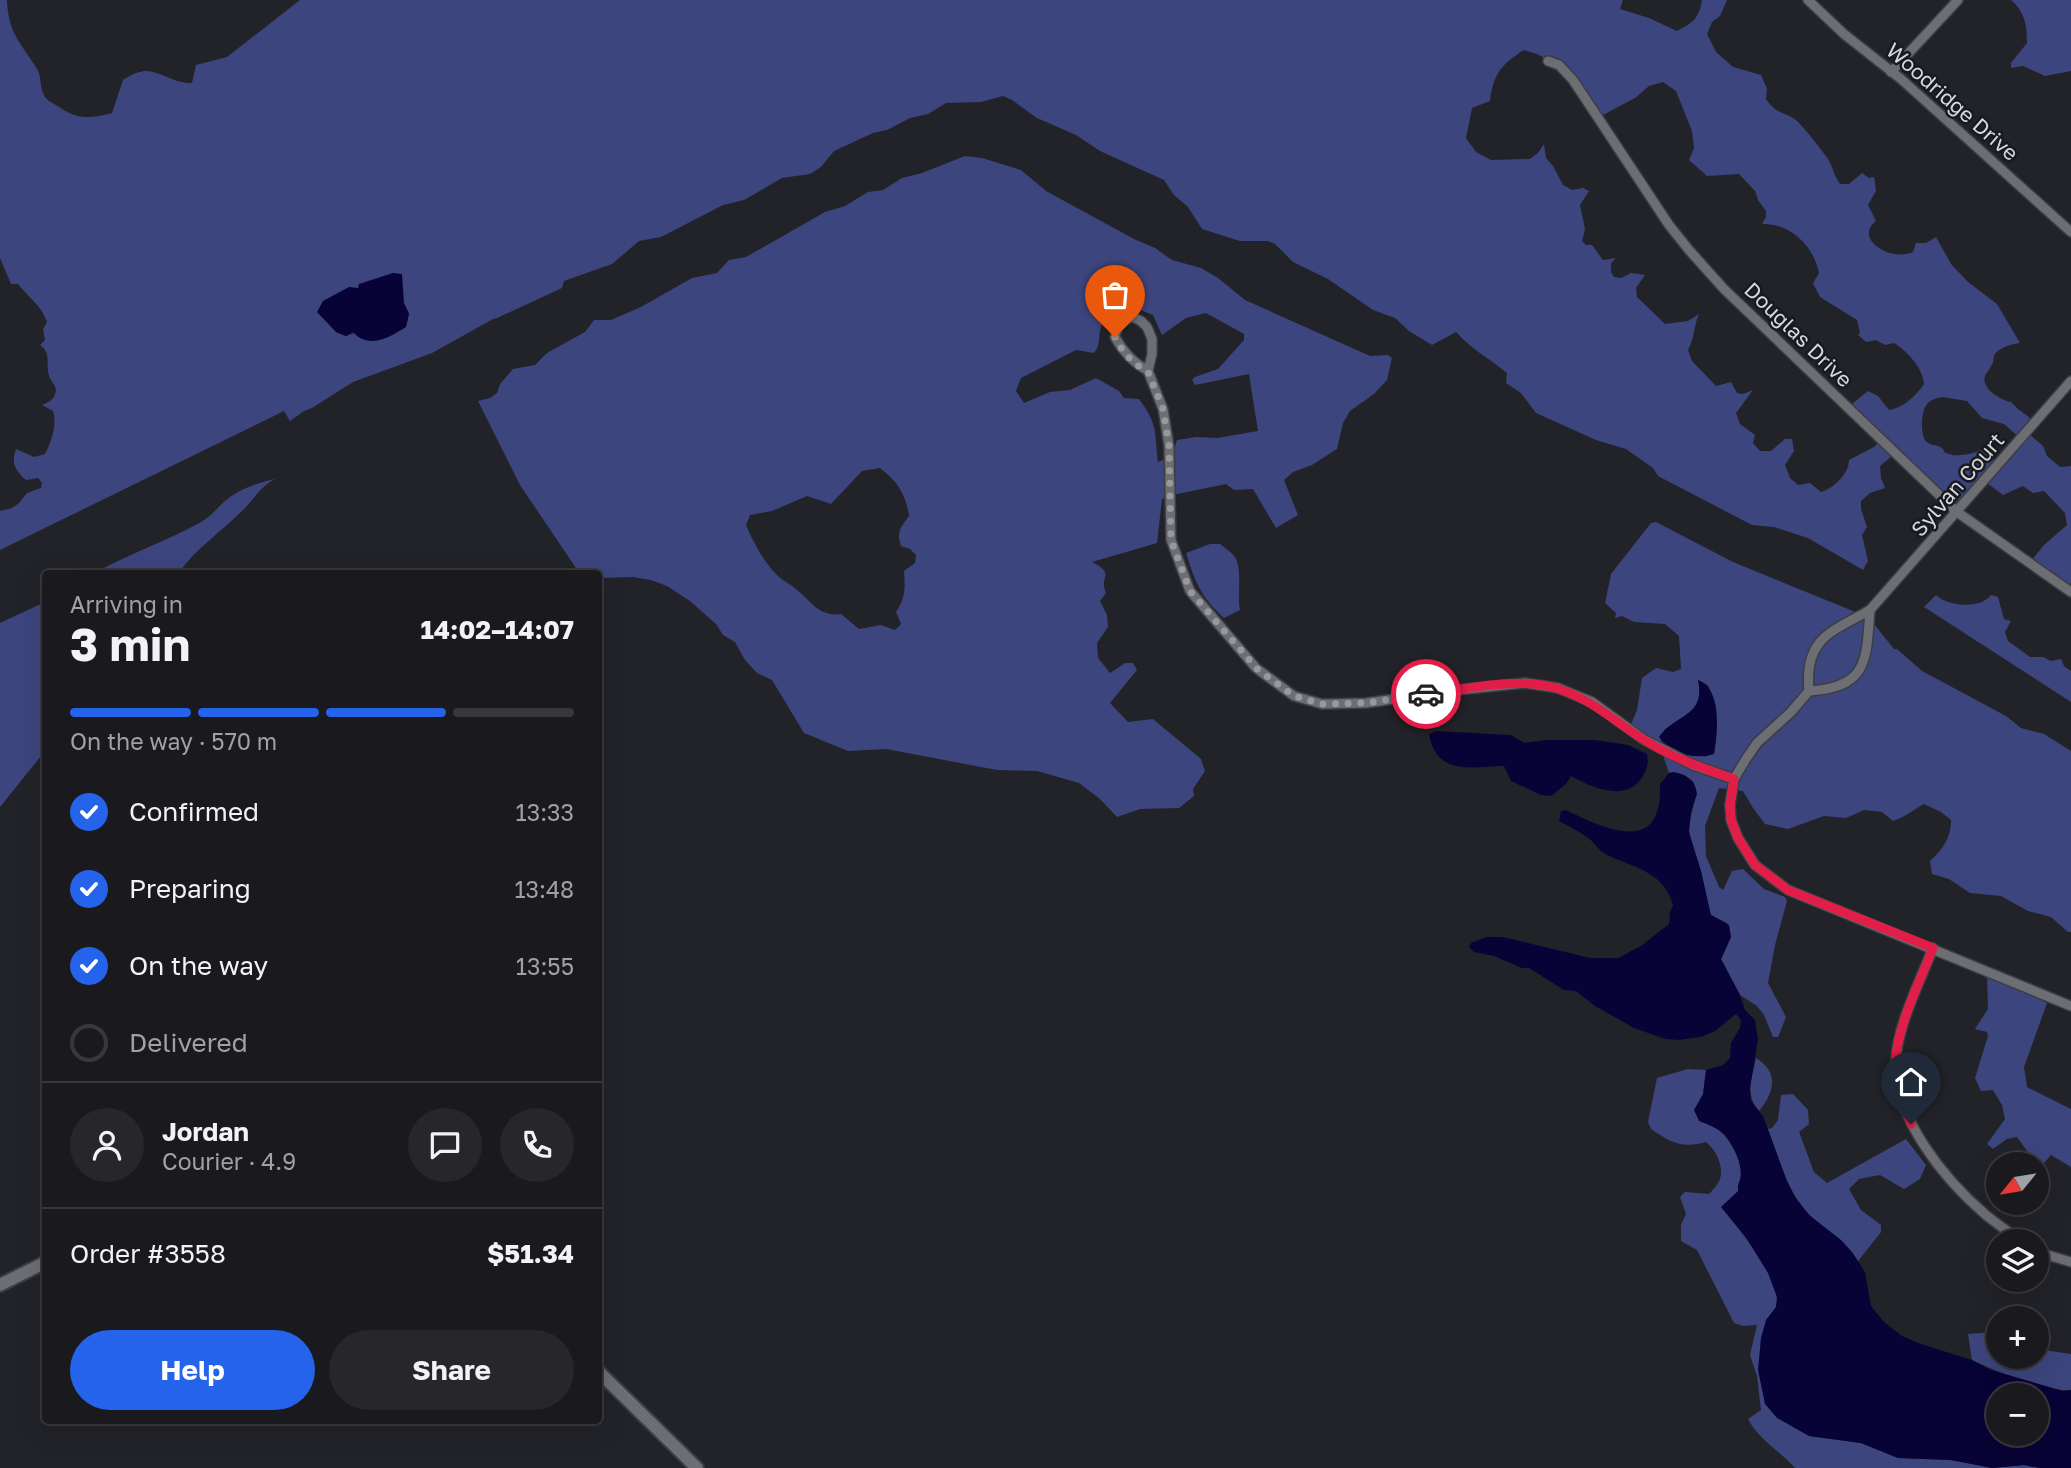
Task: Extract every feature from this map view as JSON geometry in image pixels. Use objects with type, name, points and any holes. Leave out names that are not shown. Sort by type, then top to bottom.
[{"type":"street","name":"Woodridge Drive","points":[[1808,0],[2071,232]]},
{"type":"street","points":[[1891,72],[1958,0]]},
{"type":"street","name":"Douglas Drive","points":[[1548,61],[1559,65],[1573,80],[1689,250],[1724,289],[1957,512],[2071,592]]},
{"type":"street","points":[[1148,372],[1134,363],[1115,337],[1119,324],[1126,319],[1133,317],[1141,321],[1152,339],[1148,372],[1163,409],[1169,446],[1171,540],[1190,591],[1256,668],[1294,696],[1322,704],[1344,704],[1525,683],[1558,688],[1592,702],[1643,739],[1693,765],[1734,779]]},
{"type":"street","name":"Sylvan Court","points":[[1809,691],[1807,674],[1816,646],[1829,632],[1870,610],[2071,381]]},
{"type":"street","points":[[1870,610],[1863,666],[1853,679],[1823,690],[1809,691],[1791,712],[1757,743],[1734,779],[1731,820],[1738,838],[1755,865],[1788,890],[2071,1006]]},
{"type":"street","points":[[1933,948],[1900,1032],[1896,1060],[1898,1089],[1911,1124],[1930,1154],[1953,1182],[1985,1214],[2005,1229]]},
{"type":"street","points":[[2049,1256],[2071,1262]]},
{"type":"street","points":[[0,1285],[42,1264]]},
{"type":"street","points":[[602,1375],[697,1468]]},
{"type":"shaded area","points":[[0,0],[7,0],[13,29],[39,72],[46,98],[70,113],[89,117],[112,113],[123,80],[131,75],[146,71],[192,83],[196,65],[227,57],[300,0],[1623,0],[1620,9],[1677,31],[1695,19],[1702,0],[1727,0],[1707,34],[1716,52],[1733,67],[1761,75],[1767,89],[1766,99],[1770,105],[1796,120],[1804,128],[1828,159],[1840,184],[1849,184],[1862,173],[1869,178],[1874,177],[1876,191],[1868,205],[1876,221],[1870,228],[1872,241],[1886,251],[1904,254],[1913,252],[1916,243],[1926,243],[1936,237],[1951,264],[1968,282],[1997,304],[2020,343],[1996,353],[1985,376],[1986,385],[1993,393],[2011,402],[2034,421],[2028,433],[2043,446],[2047,456],[2060,467],[2071,466],[2071,583],[2067,587],[2031,561],[2044,545],[2067,525],[2065,513],[2044,491],[2033,493],[2023,486],[2003,495],[1987,483],[1960,509],[1897,452],[1880,466],[1885,488],[1870,493],[1861,501],[1867,527],[1862,535],[1868,561],[1863,570],[1808,538],[1774,527],[1752,525],[1658,476],[1653,468],[1626,449],[1596,440],[1536,413],[1521,393],[1506,383],[1507,373],[1456,332],[1432,345],[1409,331],[1395,318],[1373,310],[1328,279],[1293,262],[1275,244],[1268,241],[1240,241],[1202,229],[1188,207],[1174,195],[1164,180],[1100,151],[1076,135],[1037,118],[1003,96],[981,102],[946,103],[928,114],[873,133],[834,151],[821,167],[810,174],[782,178],[744,200],[723,205],[661,237],[639,241],[612,264],[564,281],[562,288],[495,318],[432,353],[353,382],[290,421],[284,411],[0,550],[0,511],[12,508],[27,493],[41,488],[42,483],[38,478],[26,480],[19,473],[14,463],[15,454],[16,449],[34,457],[45,454],[53,433],[54,416],[53,411],[42,405],[53,398],[56,389],[48,374],[46,352],[40,345],[45,340],[43,329],[47,322],[38,306],[18,284],[11,284],[0,258]],"holes":[[[1524,50],[1568,71],[1601,116],[1635,98],[1649,86],[1663,82],[1676,91],[1692,131],[1694,148],[1689,160],[1707,176],[1739,174],[1755,191],[1766,211],[1762,224],[1791,232],[1800,238],[1812,254],[1819,273],[1813,283],[1820,297],[1857,320],[1860,333],[1858,335],[1866,342],[1876,340],[1885,345],[1894,343],[1909,355],[1917,366],[1924,384],[1904,404],[1889,410],[1878,396],[1868,391],[1852,404],[1851,407],[1882,439],[1874,447],[1849,460],[1844,475],[1831,487],[1821,492],[1810,483],[1798,485],[1790,478],[1785,465],[1794,451],[1792,439],[1785,439],[1771,451],[1760,451],[1753,443],[1755,435],[1740,424],[1736,413],[1753,390],[1737,393],[1731,382],[1716,386],[1692,361],[1688,350],[1699,314],[1688,321],[1665,324],[1637,297],[1636,288],[1645,275],[1631,273],[1621,278],[1614,277],[1611,263],[1616,258],[1603,260],[1592,245],[1586,245],[1582,241],[1585,229],[1580,205],[1589,191],[1583,188],[1572,190],[1563,185],[1546,158],[1544,144],[1530,159],[1491,160],[1476,152],[1466,138],[1472,108],[1490,101],[1496,77],[1509,60]],[[358,288],[404,303],[409,314],[346,336],[336,332]],[[1943,397],[1967,401],[1982,418],[2004,424],[2020,438],[1998,464],[1981,450],[1961,455],[1945,452],[1927,442],[1923,436],[1923,415],[1931,401]]]},
{"type":"shaded area","points":[[2011,0],[2071,0],[2071,71],[2045,76],[2023,66],[2011,68],[2011,63],[2027,43],[2024,20]]},
{"type":"shaded area","points":[[965,156],[982,158],[1021,170],[1046,191],[1155,248],[1172,260],[1201,268],[1245,300],[1370,356],[1388,355],[1392,358],[1387,380],[1374,394],[1350,411],[1343,423],[1337,449],[1312,465],[1293,472],[1284,480],[1298,515],[1276,528],[1253,489],[1234,490],[1226,484],[1177,494],[1162,499],[1157,543],[1092,562],[1105,573],[1106,593],[1100,601],[1107,615],[1108,627],[1097,643],[1098,658],[1110,673],[1125,663],[1133,663],[1137,670],[1110,703],[1128,722],[1153,719],[1201,759],[1205,771],[1193,789],[1194,796],[1179,808],[1140,809],[1117,817],[1079,783],[1037,771],[997,770],[886,749],[848,751],[804,733],[772,680],[757,673],[745,660],[735,642],[723,635],[716,624],[690,601],[667,586],[651,580],[633,577],[602,578],[602,570],[577,570],[520,485],[478,401],[497,393],[500,384],[513,369],[535,365],[547,353],[585,332],[594,320],[611,320],[641,307],[692,278],[717,273],[729,260],[746,257],[825,212],[845,206],[868,192],[883,190],[902,178]],"holes":[[[1115,304],[1133,307],[1153,315],[1162,335],[1186,318],[1206,313],[1244,334],[1244,340],[1218,369],[1192,380],[1195,385],[1249,374],[1258,431],[1217,438],[1177,440],[1170,463],[1163,460],[1158,462],[1153,423],[1139,399],[1124,398],[1119,391],[1096,378],[1070,390],[1050,392],[1024,403],[1016,391],[1021,378],[1076,350],[1094,353],[1102,324]],[[880,468],[891,478],[908,508],[909,516],[900,530],[901,546],[916,555],[915,563],[904,571],[905,587],[896,612],[901,624],[895,630],[881,625],[859,629],[841,614],[827,613],[816,608],[780,578],[760,552],[746,525],[750,515],[772,511],[807,496],[831,504],[862,471]]]},
{"type":"shaded area","points":[[393,273],[402,274],[404,303],[409,314],[406,327],[393,335],[373,341],[353,332],[346,336],[336,332],[317,312],[323,301],[349,287],[358,288],[359,284]]},
{"type":"shaded area","points":[[275,479],[181,570],[101,570],[201,522],[226,500],[257,484]]},
{"type":"shaded area","points":[[1656,522],[1733,562],[1853,611],[1860,618],[1873,623],[1894,649],[1922,671],[2006,716],[2021,728],[2044,734],[2071,751],[2071,932],[2051,917],[2028,911],[2001,896],[1970,893],[1949,879],[1932,874],[1930,861],[1945,843],[1951,820],[1924,804],[1893,821],[1882,812],[1864,810],[1846,818],[1824,816],[1788,829],[1765,824],[1743,791],[1719,788],[1705,826],[1706,856],[1719,887],[1723,890],[1732,871],[1743,869],[1764,889],[1785,897],[1787,901],[1768,983],[1786,1017],[1778,1037],[1773,1037],[1764,1015],[1757,1006],[1740,995],[1721,959],[1731,937],[1727,923],[1711,915],[1691,841],[1689,825],[1696,792],[1693,782],[1682,775],[1669,773],[1662,752],[1630,727],[1637,710],[1642,678],[1656,668],[1673,672],[1681,669],[1679,636],[1665,624],[1634,622],[1622,616],[1615,618],[1616,613],[1605,603],[1611,574],[1651,523]],"holes":[[[1698,680],[1708,685],[1715,710],[1716,736],[1714,753],[1704,757],[1664,730],[1692,711],[1699,698]]]},
{"type":"shaded area","points":[[1210,544],[1220,544],[1237,561],[1240,610],[1224,618],[1200,588],[1186,553]]},
{"type":"shaded area","points":[[1936,595],[1948,602],[1964,605],[1980,603],[1991,595],[1998,597],[2004,619],[2011,621],[2005,632],[2008,641],[2030,657],[2043,657],[2051,661],[2061,659],[2064,666],[2071,671],[2071,702],[1924,607]]},
{"type":"shaded area","points":[[42,603],[42,755],[0,807],[0,623]]},
{"type":"shaded area","points":[[1698,680],[1706,685],[1715,702],[1717,734],[1714,754],[1707,756],[1691,756],[1676,751],[1669,748],[1659,737],[1688,714],[1698,701]]},
{"type":"shaded area","points":[[1436,731],[1511,735],[1524,743],[1595,740],[1628,745],[1647,754],[1648,763],[1643,776],[1628,789],[1609,791],[1571,776],[1566,784],[1551,796],[1541,795],[1511,781],[1504,766],[1468,767],[1447,763],[1433,747],[1429,734]]},
{"type":"shaded area","points":[[1674,772],[1684,775],[1693,782],[1696,789],[1689,832],[1711,915],[1729,925],[1731,937],[1721,959],[1745,1010],[1755,1020],[1758,1039],[1750,1088],[1751,1101],[1763,1116],[1795,1197],[1809,1215],[1852,1252],[1865,1272],[1871,1306],[1884,1322],[1902,1336],[1972,1360],[1986,1369],[2036,1383],[1986,1383],[1986,1446],[2049,1446],[2049,1387],[2063,1391],[2071,1390],[2071,1468],[2024,1465],[1992,1468],[1951,1460],[1898,1458],[1861,1443],[1809,1436],[1777,1418],[1765,1404],[1758,1370],[1761,1338],[1766,1320],[1776,1307],[1777,1297],[1768,1273],[1747,1239],[1721,1207],[1738,1191],[1741,1173],[1732,1145],[1724,1134],[1699,1121],[1694,1110],[1703,1094],[1706,1070],[1723,1065],[1730,1058],[1731,1043],[1740,1028],[1741,1020],[1736,1014],[1715,1031],[1701,1037],[1665,1039],[1634,1028],[1595,1006],[1576,991],[1564,990],[1529,968],[1474,952],[1469,947],[1471,943],[1487,937],[1503,937],[1590,958],[1618,958],[1641,946],[1669,924],[1673,905],[1669,894],[1656,878],[1607,855],[1587,837],[1559,821],[1561,811],[1566,810],[1615,830],[1630,832],[1642,829],[1652,821],[1659,807],[1660,784],[1669,773]]},
{"type":"shaded area","points":[[1987,973],[2047,1003],[2024,1067],[2027,1087],[2071,1109],[2071,1167],[2051,1155],[2049,1157],[2049,1152],[2027,1152],[2017,1137],[2007,1139],[1993,1149],[1987,1144],[2005,1119],[2002,1105],[1993,1090],[1981,1091],[1975,1078],[1988,1036],[1987,1032],[1975,1029],[1988,1009]]},
{"type":"shaded area","points":[[1756,1058],[1768,1070],[1772,1083],[1769,1097],[1759,1111],[1750,1092]]},
{"type":"shaded area","points":[[1688,1069],[1706,1070],[1700,1121],[1724,1135],[1739,1162],[1741,1185],[1737,1194],[1722,1207],[1758,1255],[1773,1284],[1777,1297],[1776,1307],[1766,1320],[1809,1436],[1861,1443],[1898,1458],[1951,1460],[1992,1468],[1795,1468],[1752,1426],[1748,1419],[1761,1410],[1757,1376],[1750,1355],[1757,1325],[1743,1326],[1734,1323],[1697,1250],[1681,1241],[1681,1225],[1686,1214],[1680,1197],[1685,1192],[1709,1194],[1720,1179],[1718,1159],[1706,1142],[1690,1145],[1677,1143],[1651,1129],[1648,1122],[1657,1078]]},
{"type":"shaded area","points":[[1793,1094],[1808,1110],[1809,1124],[1799,1132],[1814,1172],[1827,1183],[1906,1139],[1926,1165],[1920,1179],[1904,1189],[1880,1175],[1859,1179],[1849,1189],[1861,1210],[1881,1225],[1881,1232],[1858,1261],[1846,1246],[1807,1212],[1783,1173],[1768,1129],[1778,1120],[1781,1095]]},
{"type":"shaded area","points":[[1986,1333],[1986,1366],[1972,1360],[1968,1334]]},
{"type":"shaded area","points":[[2049,1351],[2071,1354],[2071,1390],[2049,1388],[2049,1383],[2033,1383],[1993,1369],[2049,1369]]},
{"type":"shaded area","points":[[2024,1465],[2040,1468],[1992,1468]]},
{"type":"way so far","points":[[1115,337],[1134,363],[1148,372],[1163,409],[1169,446],[1171,540],[1190,591],[1256,668],[1294,696],[1322,704],[1366,703],[1426,694]]},
{"type":"route","points":[[1426,694],[1525,683],[1558,688],[1592,702],[1643,739],[1693,765],[1734,779],[1731,820],[1738,838],[1755,865],[1788,890],[1933,948],[1900,1032],[1896,1060],[1898,1089],[1911,1124]]}]
